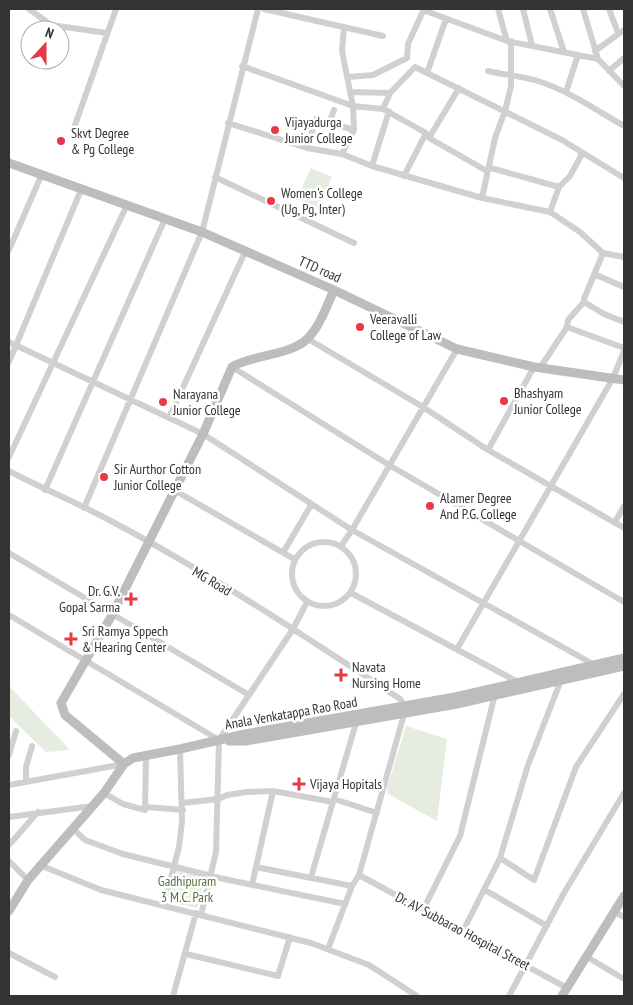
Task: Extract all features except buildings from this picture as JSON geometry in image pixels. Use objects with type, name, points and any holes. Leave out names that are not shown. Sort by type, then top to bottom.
[{"type":"street","points":[[29,9],[51,25],[107,34]]},
{"type":"street","points":[[74,128],[116,9]]},
{"type":"street","points":[[84,508],[202,232],[242,66],[258,9]]},
{"type":"street","points":[[264,9],[383,36]]},
{"type":"street","points":[[348,77],[373,75],[407,58],[408,44],[423,9],[509,41],[598,59]]},
{"type":"street","points":[[482,198],[486,170],[505,111],[512,78],[509,41],[498,9]]},
{"type":"street","points":[[523,9],[532,45]]},
{"type":"street","points":[[550,9],[564,52]]},
{"type":"street","points":[[583,9],[598,59],[624,86]]},
{"type":"street","points":[[596,51],[621,32],[609,9]]},
{"type":"street","points":[[427,73],[446,19]]},
{"type":"street","points":[[342,154],[354,130],[353,106],[342,51],[344,28]]},
{"type":"street","points":[[566,92],[578,55]]},
{"type":"street","points":[[609,71],[624,58]]},
{"type":"street","points":[[242,66],[353,106],[386,110],[486,170],[491,168],[559,187]]},
{"type":"street","points":[[372,166],[390,93],[415,67],[562,140],[624,178]]},
{"type":"street","points":[[488,71],[512,78],[535,80],[566,92],[624,126]]},
{"type":"street","points":[[404,176],[459,88]]},
{"type":"street","points":[[350,92],[390,93]]},
{"type":"street","points":[[329,123],[334,110]]},
{"type":"street","points":[[307,148],[316,119],[354,130]]},
{"type":"street","points":[[228,123],[307,148],[342,154],[372,166],[482,198],[550,212],[580,232],[603,253],[624,257]]},
{"type":"street","points":[[550,212],[559,187],[570,176],[582,154]]},
{"type":"street","name":"TTD road","points":[[9,164],[126,207],[202,232],[334,290],[456,349],[537,367],[624,380]]},
{"type":"street","points":[[9,250],[41,176]]},
{"type":"street","points":[[215,177],[354,243]]},
{"type":"street","points":[[9,362],[81,190]]},
{"type":"street","points":[[9,457],[126,207]]},
{"type":"street","points":[[46,490],[91,383],[165,219]]},
{"type":"street","points":[[169,418],[245,252]]},
{"type":"street","points":[[488,450],[537,367],[567,327],[568,320],[584,302],[603,253]]},
{"type":"street","points":[[594,274],[624,287]]},
{"type":"street","points":[[124,764],[65,715],[61,703],[112,614],[203,434],[232,367],[239,363],[278,352],[308,339],[334,290]]},
{"type":"street","points":[[584,302],[604,314],[624,322]]},
{"type":"street","points":[[457,649],[613,378],[624,349],[567,327]]},
{"type":"street","points":[[308,339],[422,407],[488,450],[624,528]]},
{"type":"street","points":[[9,342],[91,383],[203,434],[352,530],[594,668]]},
{"type":"street","points":[[341,546],[456,349]]},
{"type":"street","points":[[232,367],[389,465],[624,602]]},
{"type":"street","name":"MG Road","points":[[9,471],[148,542],[293,629],[400,699],[404,711]]},
{"type":"street","points":[[174,490],[294,559]]},
{"type":"street","points":[[284,552],[311,505]]},
{"type":"street","points":[[615,522],[624,506]]},
{"type":"street","points":[[320,542],[341,546],[353,559],[357,576],[351,593],[339,604],[323,607],[307,602],[296,591],[291,575],[294,559],[310,544],[320,542]]},
{"type":"street","points":[[9,553],[249,695]]},
{"type":"street","points":[[351,593],[518,682]]},
{"type":"street","points":[[173,996],[211,875],[216,852],[219,740],[293,629],[307,602]]},
{"type":"street","points":[[9,615],[219,740]]},
{"type":"street","name":"Anala Venkatappa Rao Road","points":[[219,740],[246,741],[356,723],[495,691],[561,680],[624,658]]},
{"type":"street","name":"Anala Venkatappa Rao Road","points":[[495,691],[518,682],[594,668],[624,666]]},
{"type":"street","points":[[463,931],[500,858],[528,765],[561,680]]},
{"type":"street","points":[[423,910],[460,836],[495,691]]},
{"type":"street","points":[[500,858],[534,880],[576,767],[624,694]]},
{"type":"street","points":[[328,949],[352,886],[359,875],[404,711]]},
{"type":"street","name":"Anala Venkatappa Rao Road","points":[[219,740],[404,711]]},
{"type":"street","points":[[311,877],[356,723]]},
{"type":"street","points":[[9,755],[16,731]]},
{"type":"street","points":[[9,909],[28,880],[104,793],[124,764],[133,758],[180,750],[219,740]]},
{"type":"street","points":[[26,782],[26,767],[32,746]]},
{"type":"street","points":[[164,906],[174,867],[182,806],[180,750]]},
{"type":"street","points":[[146,756],[146,807]]},
{"type":"street","points":[[9,785],[124,764]]},
{"type":"street","points":[[104,793],[123,804],[145,810],[146,807],[182,806],[247,792],[273,791],[334,800],[376,813]]},
{"type":"street","points":[[252,884],[273,791]]},
{"type":"street","points":[[509,996],[564,893],[624,793]]},
{"type":"street","points":[[9,817],[38,811],[93,806]]},
{"type":"street","points":[[9,845],[38,811]]},
{"type":"street","points":[[72,828],[85,840],[123,854],[345,904]]},
{"type":"street","points":[[9,861],[28,880]]},
{"type":"street","points":[[42,866],[101,890],[290,937],[328,949],[370,965],[417,996]]},
{"type":"street","points":[[256,867],[352,886]]},
{"type":"street","name":"Dr. AV Subbarao Hospital Street","points":[[359,875],[567,988]]},
{"type":"street","points":[[485,890],[547,926]]},
{"type":"street","points":[[562,996],[624,896]]},
{"type":"street","points":[[614,912],[624,917]]},
{"type":"street","points":[[186,954],[278,976],[290,937]]},
{"type":"street","points":[[9,953],[55,977]]},
{"type":"street","points":[[587,956],[624,979]]},
{"type":"green space","points":[[311,168],[332,177],[318,209],[297,198]]},
{"type":"green space","points":[[9,686],[70,750],[46,752],[9,716]]},
{"type":"green space","points":[[406,726],[447,739],[437,821],[388,794],[387,788]]},
{"type":"green space","name":"Gadhipuram 3 M.C. Park","points":[[176,870],[205,877],[197,908],[169,902]]},
{"type":"place","name":"Vijayadurga Junior College","points":[[275,130]]},
{"type":"place","name":"Skvt Degree & Pg College","points":[[61,141]]},
{"type":"place","name":"Women's College (Ug, Pg, Inter)","points":[[271,201]]},
{"type":"place","name":"Veeravalli College of Law","points":[[360,327]]},
{"type":"place","name":"Bhashyam Junior College","points":[[504,401]]},
{"type":"place","name":"Narayana Junior College","points":[[163,402]]},
{"type":"place","name":"Sir Aurthor Cotton Junior College","points":[[104,477]]},
{"type":"place","name":"Alamer Degree And P.G. College","points":[[430,506]]},
{"type":"place","name":"Dr. G.V. Gopal Sarma","points":[[131,599]]},
{"type":"place","name":"Sri Ramya Sppech & Hearing Center","points":[[71,639]]},
{"type":"place","name":"Navata Nursing Home","points":[[341,675]]},
{"type":"place","name":"Vijaya Hopitals","points":[[299,784]]}]
